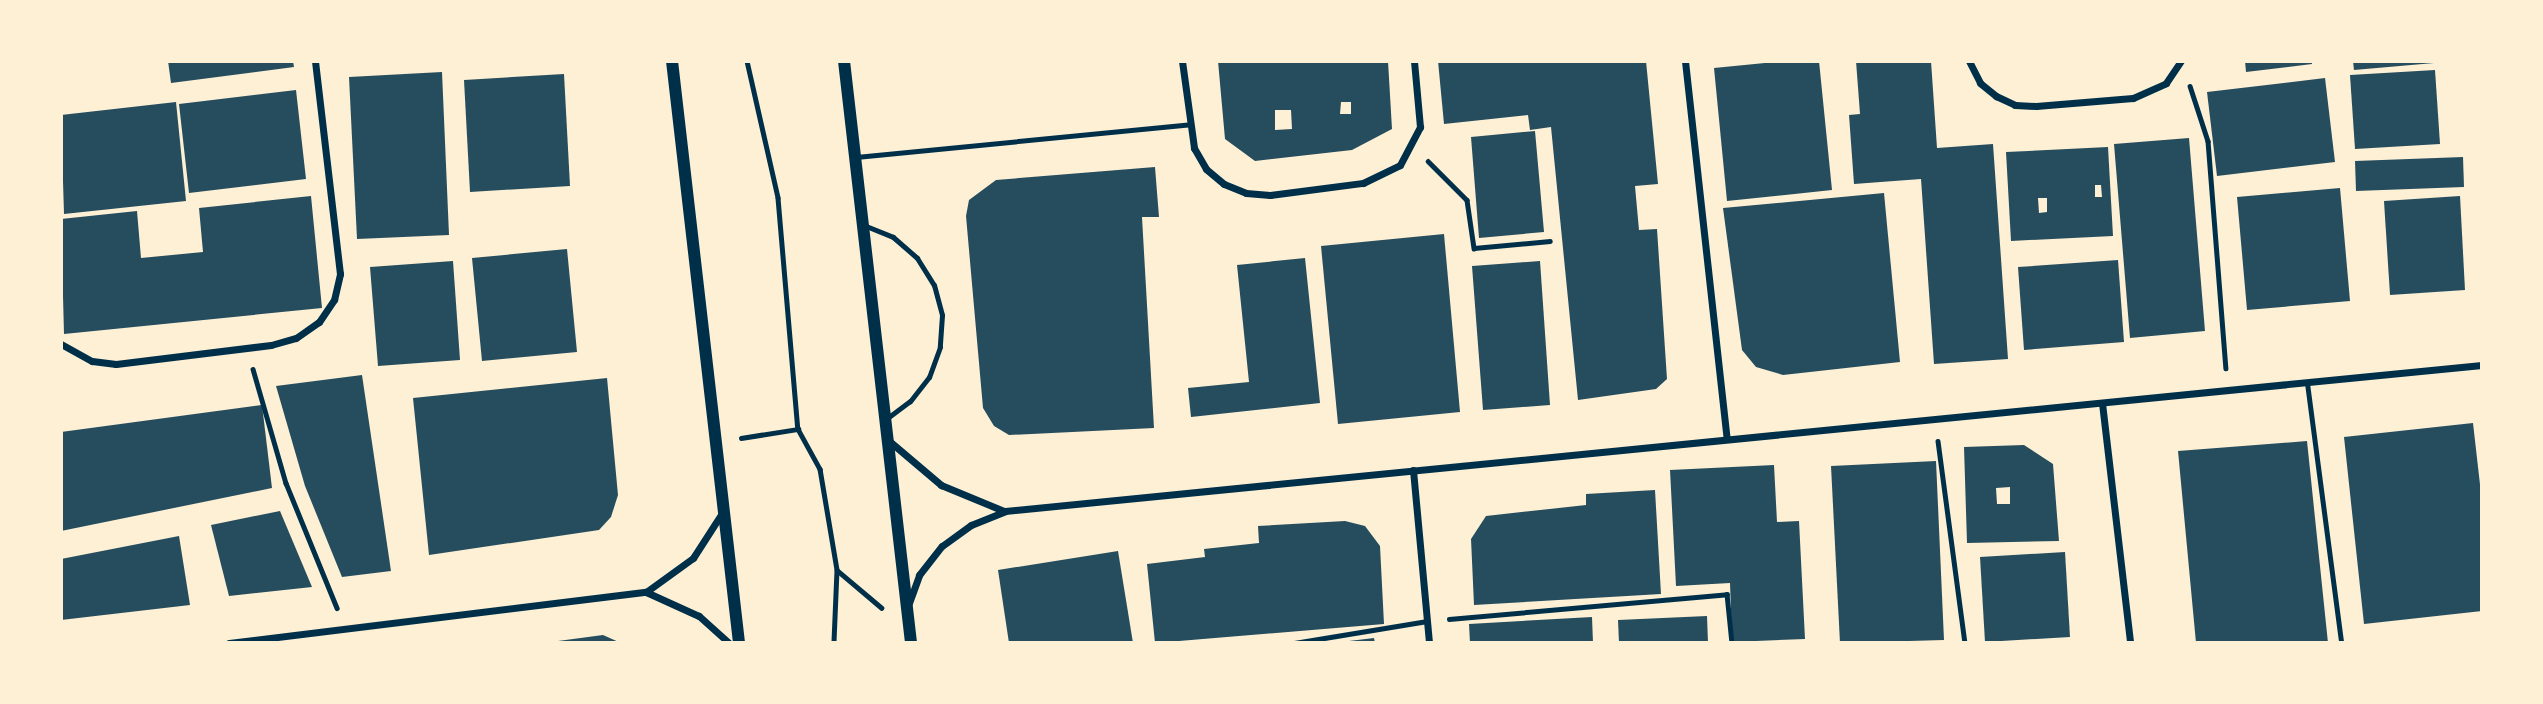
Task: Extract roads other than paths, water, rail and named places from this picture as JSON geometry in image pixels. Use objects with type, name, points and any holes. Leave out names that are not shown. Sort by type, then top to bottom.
[{"type":"street","points":[[61,344],[92,361],[116,363],[247,348],[296,338],[319,322],[334,300],[339,260],[315,61]]},
{"type":"street","points":[[672,61],[739,643]]},
{"type":"street","points":[[844,61],[911,637]]},
{"type":"street","points":[[1182,61],[1194,148],[1206,169],[1224,184],[1246,193],[1363,183],[1400,164],[1413,147],[1420,127],[1414,61]]},
{"type":"street","points":[[1685,61],[1727,439]]},
{"type":"street","points":[[1969,61],[1980,83],[1996,96],[2015,105],[2036,106],[2133,99],[2166,83],[2179,65]]},
{"type":"street","points":[[907,609],[919,575],[942,545],[971,525],[1005,511],[2482,365]]},
{"type":"street","points":[[2102,402],[2130,643]]},
{"type":"street","points":[[888,440],[941,485],[1005,511]]},
{"type":"street","points":[[1413,470],[1429,643]]},
{"type":"street","points":[[229,643],[646,592],[693,558],[724,509]]},
{"type":"street","points":[[646,592],[699,616],[729,643]]},
{"type":"lane","points":[[856,157],[1190,124]]},
{"type":"lane","points":[[863,225],[893,237],[917,258],[933,285],[942,316],[940,347],[929,377],[910,401],[886,419]]},
{"type":"lane","points":[[2307,383],[2342,643]]},
{"type":"lane","points":[[1294,643],[1427,621]]}]
